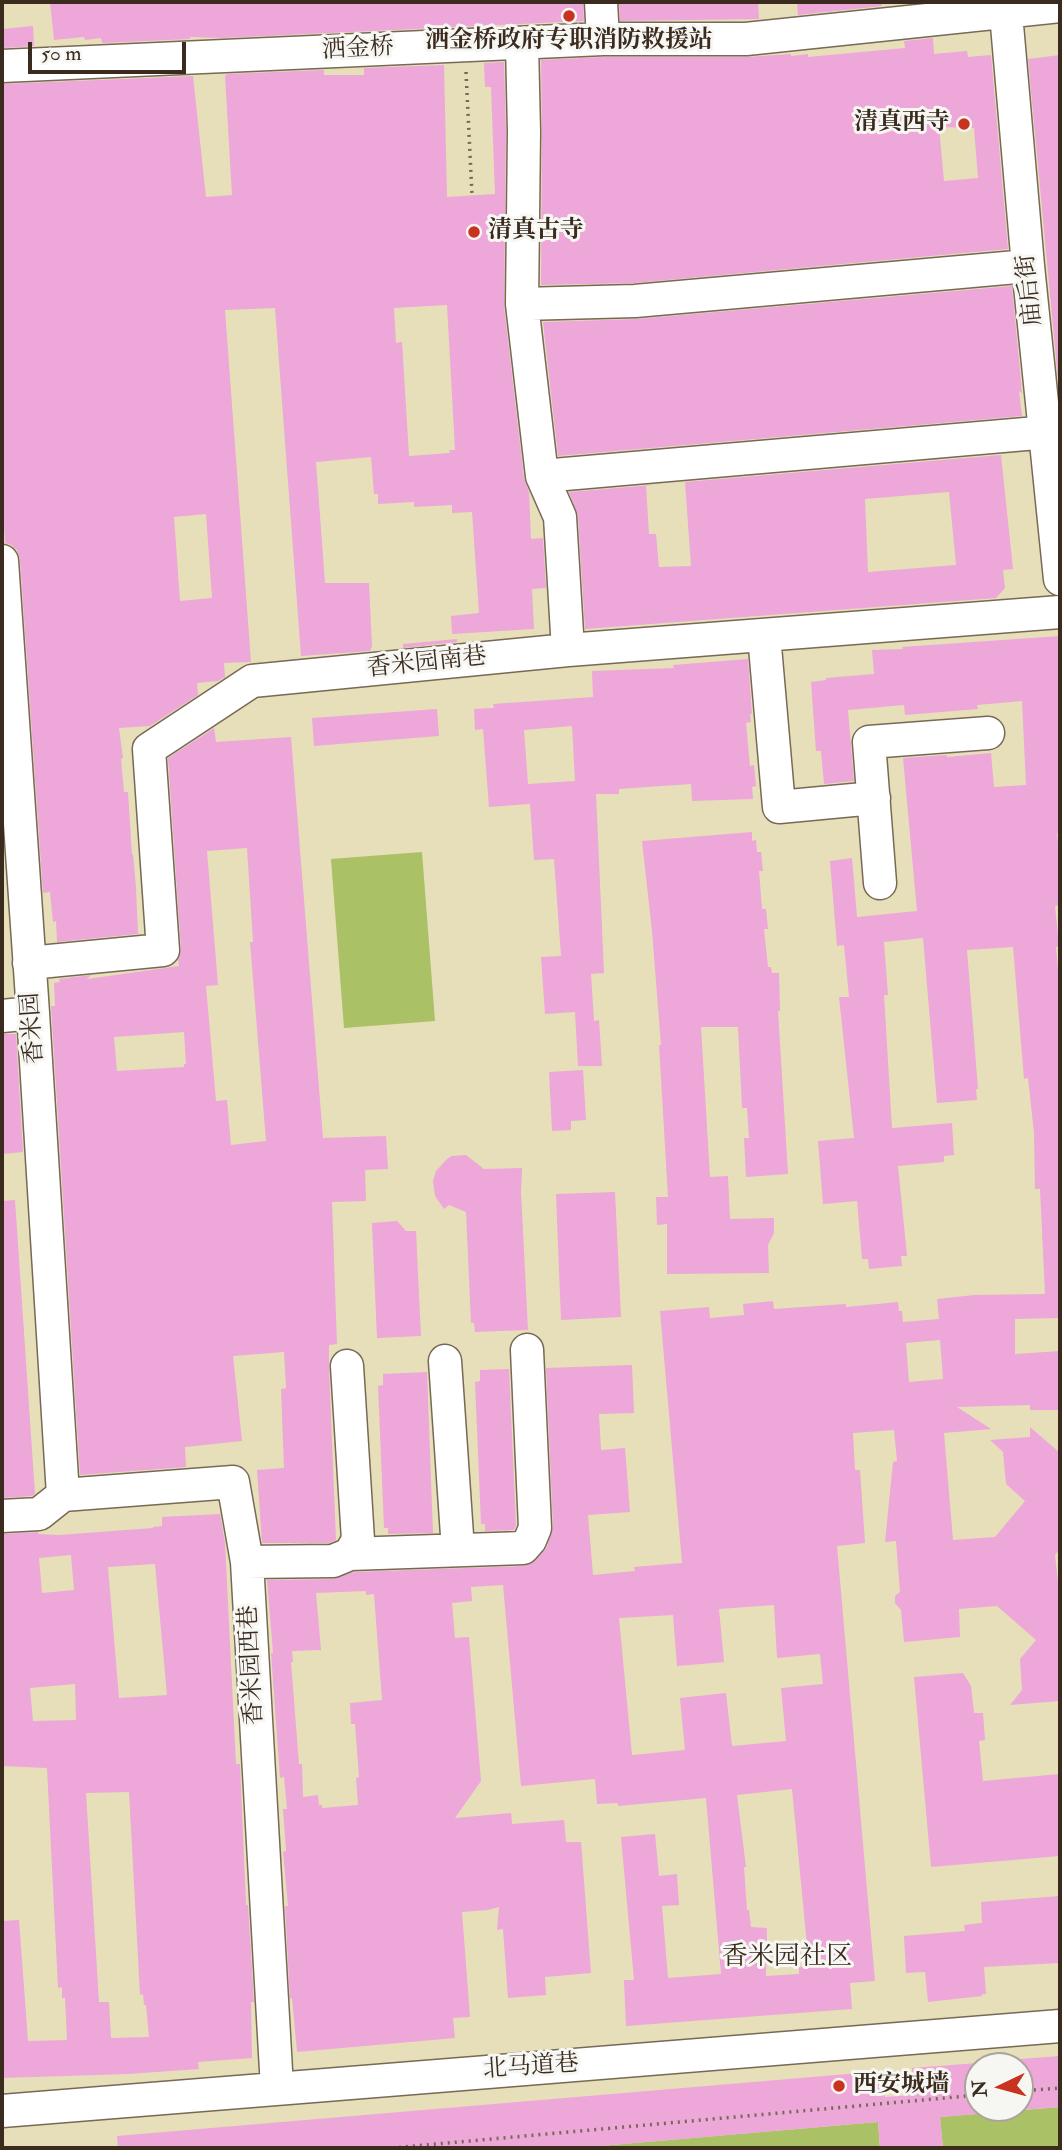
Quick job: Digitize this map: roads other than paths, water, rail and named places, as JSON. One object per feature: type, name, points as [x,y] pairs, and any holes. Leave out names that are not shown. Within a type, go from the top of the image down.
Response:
[{"type":"street","points":[[601,2],[603,39]]},
{"type":"street","name":"洒金桥","points":[[2,66],[603,39],[746,39],[1006,7],[1060,6]]},
{"type":"street","name":"庙后街","points":[[1006,7],[1028,266],[1053,431],[1060,579]]},
{"type":"street","points":[[522,43],[522,304],[542,476],[560,517],[568,650]]},
{"type":"street","points":[[522,304],[635,302],[1028,266]]},
{"type":"street","points":[[542,476],[1053,431]]},
{"type":"street","name":"香米园","points":[[2,561],[8,751],[33,1013],[62,1495]]},
{"type":"street","name":"香米园南巷","points":[[29,963],[163,950],[149,749],[252,681],[568,650],[1060,612]]},
{"type":"street","points":[[764,635],[779,807],[874,798]]},
{"type":"street","points":[[880,883],[869,742],[988,733]]},
{"type":"street","points":[[2,1016],[33,1013]]},
{"type":"street","points":[[247,1562],[333,1561],[350,1553],[523,1548],[530,1540],[534,1528],[527,1350]]},
{"type":"street","points":[[445,1362],[458,1550]]},
{"type":"street","points":[[347,1366],[358,1540],[350,1553]]},
{"type":"street","name":"香米园西巷","points":[[62,1495],[233,1482],[247,1562],[277,2088]]},
{"type":"street","points":[[2,1516],[39,1514],[62,1495]]},
{"type":"street","name":"北马道巷","points":[[2,2112],[1060,2026]]},
{"type":"place","name":"洒金桥政府专职消防救援站","points":[[569,16]]},
{"type":"place","name":"清真西寺","points":[[964,124]]},
{"type":"place","name":"清真古寺","points":[[474,232]]},
{"type":"place","name":"西安城墙","points":[[839,2086]]},
{"type":"district","name":"香米园社区","points":[[787,1958]]}]
